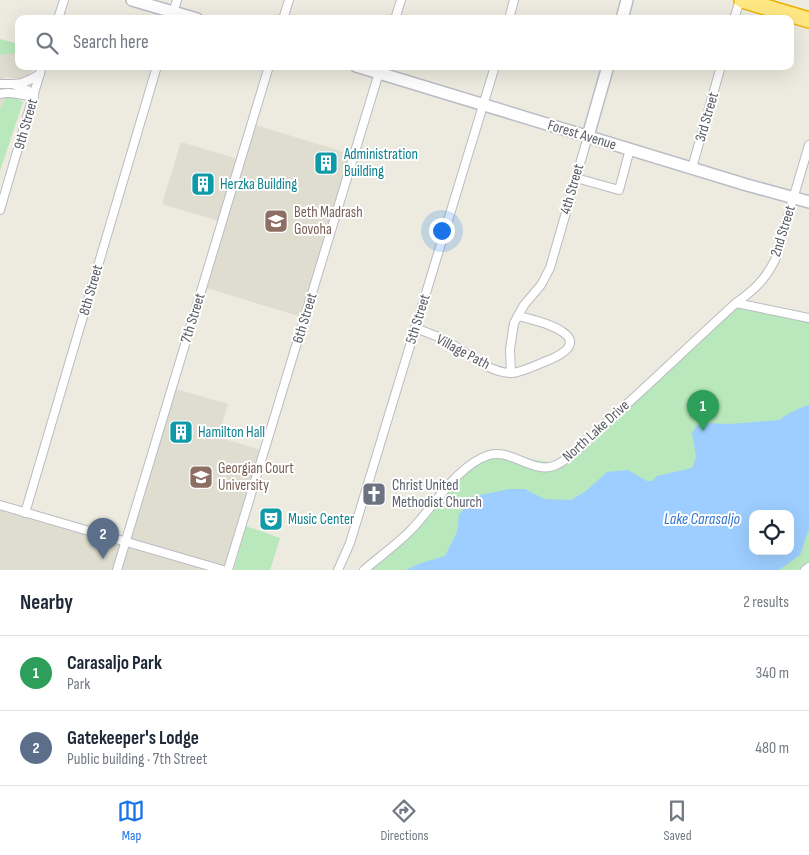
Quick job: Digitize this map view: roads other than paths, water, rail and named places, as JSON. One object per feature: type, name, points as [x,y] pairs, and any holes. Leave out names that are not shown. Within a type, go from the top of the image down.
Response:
[{"type":"highway","points":[[741,0],[792,15]]},
{"type":"highway","points":[[794,16],[809,20]]},
{"type":"street","points":[[59,15],[64,0]]},
{"type":"street","points":[[132,0],[172,15],[177,0]]},
{"type":"street","points":[[284,15],[289,0]]},
{"type":"street","points":[[397,15],[401,0]]},
{"type":"street","points":[[510,15],[514,0]]},
{"type":"street","points":[[623,15],[627,0]]},
{"type":"street","points":[[735,15],[741,0]]},
{"type":"street","points":[[0,84],[15,85],[27,82],[41,70]]},
{"type":"street","name":"9th Street","points":[[0,210],[41,70]]},
{"type":"street","name":"8th Street","points":[[25,514],[156,70]]},
{"type":"street","name":"7th Street","points":[[117,570],[268,70]]},
{"type":"street","name":"Forest Avenue","points":[[380,70],[483,106],[809,202]]},
{"type":"street","name":"6th Street","points":[[228,570],[380,70]]},
{"type":"street","name":"5th Street","points":[[338,570],[350,543],[494,70]]},
{"type":"street","name":"4th Street","points":[[554,255],[607,70]]},
{"type":"street","name":"3rd Street","points":[[692,168],[720,70]]},
{"type":"street","points":[[15,85],[29,91],[34,96]]},
{"type":"street","points":[[0,94],[6,92],[34,96]]},
{"type":"street","name":"2nd Street","points":[[736,303],[751,292],[768,274],[775,260],[809,145]]},
{"type":"street","points":[[576,178],[619,190],[630,149]]},
{"type":"street","name":"Village Path","points":[[415,328],[445,340],[483,364],[511,373],[510,349],[514,323],[541,285],[554,255]]},
{"type":"street","points":[[736,303],[809,318]]},
{"type":"street","name":"North Lake Drive","points":[[364,570],[410,531],[450,485],[480,458],[492,454],[506,456],[539,467],[557,465],[619,411],[736,303]]},
{"type":"street","points":[[511,373],[525,370],[558,356],[567,348],[570,342],[568,336],[562,330],[544,322],[518,316]]},
{"type":"street","points":[[0,505],[25,514],[223,570]]},
{"type":"street","points":[[805,570],[809,567]]},
{"type":"water","name":"Lake Carasaljo","points":[[809,405],[809,529],[800,555],[779,570],[406,570],[421,563],[445,556],[457,532],[459,515],[472,497],[509,489],[525,489],[544,499],[571,500],[586,491],[607,472],[628,470],[647,481],[652,481],[657,476],[692,468],[696,457],[692,433],[696,426],[707,423],[729,424],[780,420]]},
{"type":"place","name":"Administration Building","points":[[326,163]]},
{"type":"place","name":"Herzka Building","points":[[203,184]]},
{"type":"place","name":"Beth Madrash Govoha","points":[[276,221]]},
{"type":"place","name":"Carasaljo Park","points":[[703,431]]},
{"type":"place","name":"Hamilton Hall","points":[[181,432]]},
{"type":"place","name":"Georgian Court University","points":[[201,477]]},
{"type":"place","name":"Christ United Methodist Church","points":[[374,494]]},
{"type":"place","name":"Music Center","points":[[271,519]]},
{"type":"place","name":"Gatekeeper's Lodge","points":[[103,559]]}]
